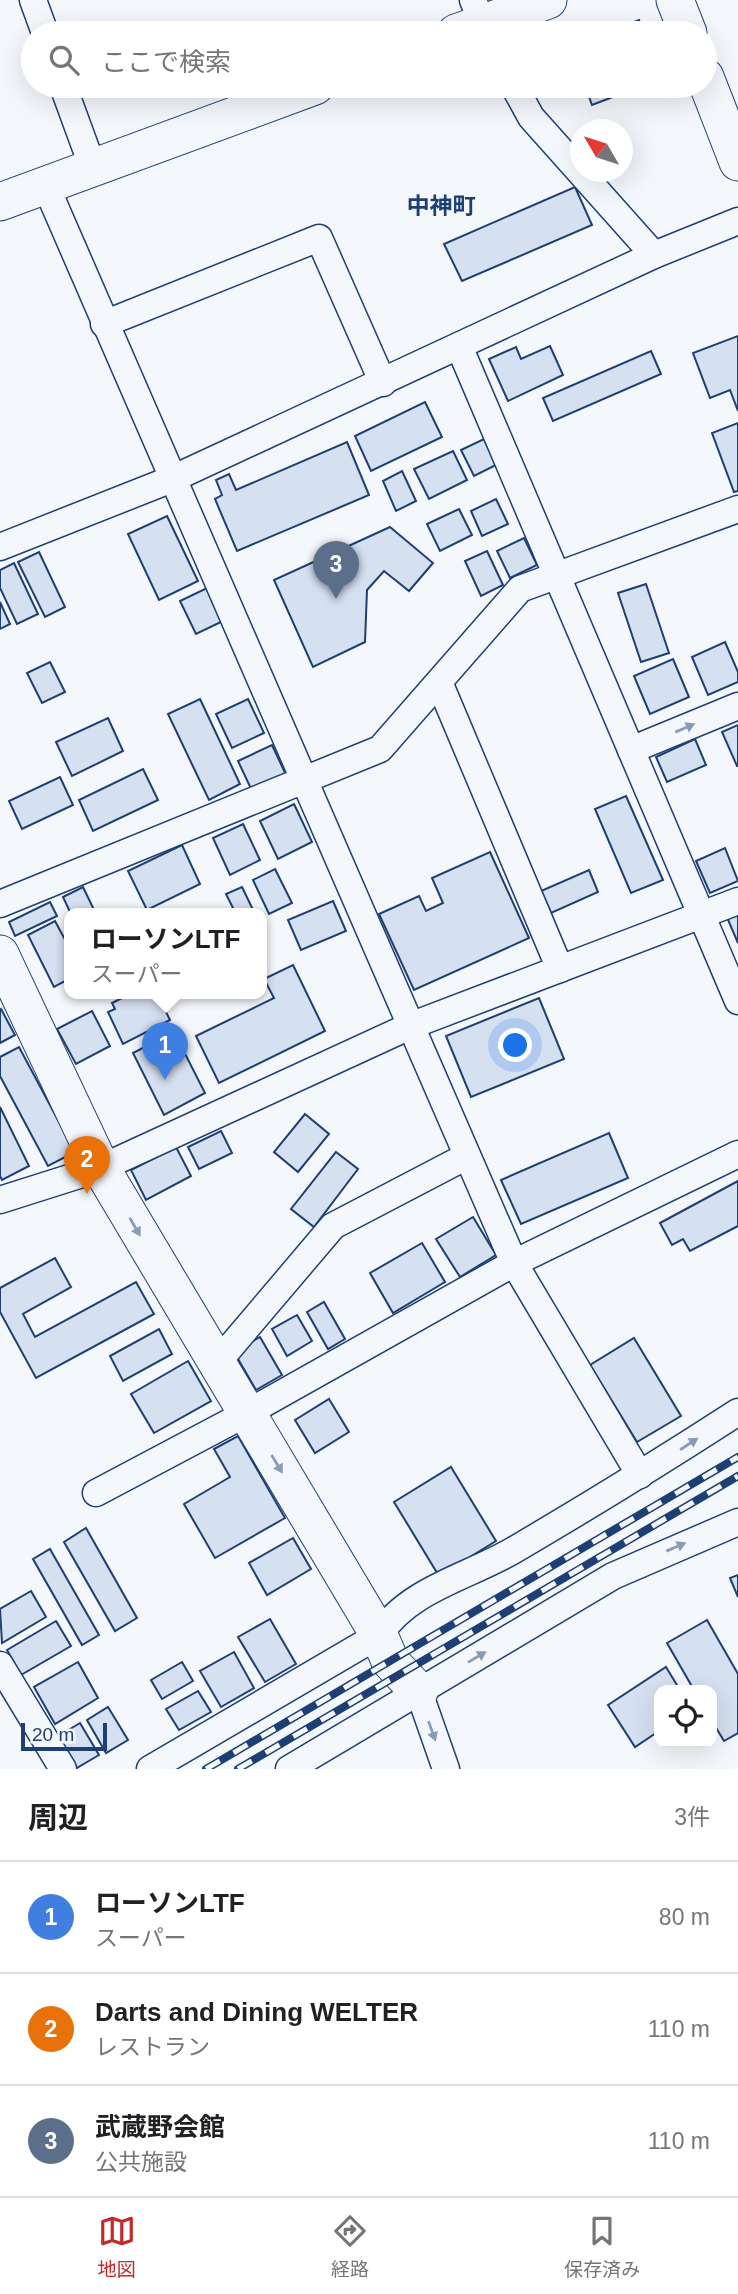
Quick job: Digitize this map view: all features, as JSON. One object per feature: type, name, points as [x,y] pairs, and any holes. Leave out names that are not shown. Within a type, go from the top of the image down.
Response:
[{"type":"street","points":[[33,0],[41,21]]},
{"type":"street","points":[[480,21],[548,0]]},
{"type":"street","points":[[675,0],[683,21]]},
{"type":"street","points":[[68,98],[93,168]]},
{"type":"street","points":[[0,202],[283,98]]},
{"type":"street","points":[[521,98],[531,117],[654,255]]},
{"type":"street","points":[[713,98],[738,162]]},
{"type":"street","points":[[46,186],[514,1263],[640,1475]]},
{"type":"street","points":[[0,547],[172,479],[654,255],[738,221]]},
{"type":"street","points":[[104,324],[319,238],[383,383]]},
{"type":"street","points":[[459,346],[738,1001]]},
{"type":"street","points":[[0,904],[380,749],[520,589],[557,578],[738,509]]},
{"type":"street","points":[[439,682],[560,969]]},
{"type":"street","points":[[631,750],[738,706]]},
{"type":"street","points":[[0,1200],[101,1168],[410,1026],[738,901]]},
{"type":"street","points":[[0,954],[101,1168],[379,1635],[390,1661],[419,1692],[446,1769]]},
{"type":"street","points":[[96,1493],[247,1413],[514,1263],[738,1154]]},
{"type":"street","points":[[216,1364],[333,1226],[467,1156]]},
{"type":"street","points":[[150,1769],[379,1635],[392,1615],[413,1600],[510,1553],[738,1412]]},
{"type":"street","points":[[289,1769],[613,1576],[738,1522]]},
{"type":"street","points":[[0,1665],[63,1769]]},
{"type":"building","points":[[589,98],[610,98],[592,105]]},
{"type":"building","points":[[575,187],[592,225],[462,281],[444,244]]},
{"type":"building","points":[[738,336],[738,411],[730,390],[710,398],[693,353]]},
{"type":"building","points":[[550,346],[563,375],[508,401],[489,359],[516,347],[521,359]]},
{"type":"building","points":[[651,351],[661,374],[553,421],[543,398]]},
{"type":"building","points":[[425,402],[442,437],[371,471],[355,436]]},
{"type":"building","points":[[738,423],[738,491],[734,492],[712,433]]},
{"type":"building","points":[[484,439],[496,465],[474,476],[461,450]]},
{"type":"building","points":[[347,442],[369,495],[237,551],[215,499],[222,495],[216,480],[229,474],[236,490]]},
{"type":"building","points":[[453,451],[467,480],[429,499],[414,469]]},
{"type":"building","points":[[402,471],[416,501],[396,511],[383,481]]},
{"type":"building","points":[[496,499],[508,524],[482,536],[471,511]]},
{"type":"building","points":[[459,509],[472,535],[440,551],[427,524]]},
{"type":"building","points":[[167,516],[198,581],[159,600],[128,534]]},
{"type":"building","points":[[390,527],[433,563],[409,591],[384,571],[367,590],[365,642],[313,667],[274,580]]},
{"type":"building","points":[[524,538],[537,565],[510,578],[497,551]]},
{"type":"building","points":[[487,551],[503,585],[481,596],[465,561]]},
{"type":"building","points":[[39,552],[65,607],[45,617],[18,562]]},
{"type":"building","points":[[14,563],[38,614],[17,624],[0,588],[0,570]]},
{"type":"building","points":[[646,584],[669,653],[641,662],[618,593]]},
{"type":"building","points":[[207,588],[223,621],[196,634],[180,601]]},
{"type":"building","points":[[0,602],[10,624],[0,629]]},
{"type":"building","points":[[725,642],[738,672],[738,682],[708,695],[692,657]]},
{"type":"building","points":[[673,659],[689,697],[650,714],[634,676]]},
{"type":"building","points":[[50,662],[65,692],[42,703],[27,673]]},
{"type":"building","points":[[200,699],[240,784],[209,800],[168,714]]},
{"type":"building","points":[[248,699],[264,733],[232,748],[216,714]]},
{"type":"building","points":[[108,718],[123,751],[72,776],[56,742]]},
{"type":"building","points":[[738,725],[738,766],[737,766],[722,732]]},
{"type":"building","points":[[695,739],[706,765],[667,782],[656,757]]},
{"type":"building","points":[[272,745],[287,777],[253,793],[238,761]]},
{"type":"building","points":[[143,769],[158,800],[93,831],[79,800]]},
{"type":"building","points":[[60,777],[73,805],[22,829],[9,801]]},
{"type":"building","points":[[626,796],[663,880],[631,893],[595,809]]},
{"type":"building","points":[[294,804],[312,842],[278,859],[260,821]]},
{"type":"building","points":[[243,824],[260,860],[230,875],[213,838]]},
{"type":"building","points":[[182,845],[200,884],[146,908],[128,871]]},
{"type":"building","points":[[725,848],[738,881],[710,893],[696,861]]},
{"type":"building","points":[[490,852],[529,938],[414,990],[379,914],[419,896],[426,911],[443,903],[432,878]]},
{"type":"building","points":[[275,869],[292,903],[269,914],[253,880]]},
{"type":"building","points":[[589,870],[598,892],[551,913],[541,891]]},
{"type":"building","points":[[83,887],[93,908],[68,908],[63,897]]},
{"type":"building","points":[[242,887],[252,908],[233,908],[226,894]]},
{"type":"building","points":[[333,901],[346,931],[301,950],[288,920]]},
{"type":"building","points":[[50,902],[57,916],[15,936],[9,922]]},
{"type":"building","points":[[738,909],[738,943],[726,915]]},
{"type":"building","points":[[55,921],[64,938],[64,982],[54,987],[28,935]]},
{"type":"building","points":[[293,965],[325,1031],[219,1083],[196,1036],[274,998],[267,985],[267,978]]},
{"type":"building","points":[[539,998],[564,1059],[471,1097],[446,1036]]},
{"type":"building","points":[[120,999],[160,999],[170,1020],[123,1044],[108,1012],[115,1009],[112,1003]]},
{"type":"building","points":[[0,1010],[15,1035],[0,1043]]},
{"type":"building","points":[[92,1011],[110,1046],[76,1064],[57,1029]]},
{"type":"building","points":[[174,1032],[205,1093],[164,1115],[133,1053]]},
{"type":"building","points":[[19,1047],[75,1152],[48,1166],[0,1076],[0,1057]]},
{"type":"building","points":[[0,1107],[29,1166],[2,1180],[0,1176]]},
{"type":"building","points":[[305,1114],[329,1134],[298,1172],[274,1152]]},
{"type":"building","points":[[221,1131],[232,1153],[199,1169],[188,1147]]},
{"type":"building","points":[[609,1133],[628,1178],[521,1224],[501,1180]]},
{"type":"building","points":[[176,1147],[191,1176],[146,1200],[131,1170]]},
{"type":"building","points":[[336,1152],[358,1169],[314,1227],[291,1209]]},
{"type":"building","points":[[738,1181],[738,1226],[690,1251],[683,1239],[672,1245],[660,1223]]},
{"type":"building","points":[[473,1217],[496,1255],[460,1277],[436,1239]]},
{"type":"building","points":[[422,1243],[445,1282],[393,1313],[370,1273]]},
{"type":"building","points":[[55,1258],[71,1287],[23,1314],[35,1337],[136,1282],[154,1314],[36,1378],[0,1312],[0,1288]]},
{"type":"building","points":[[324,1302],[345,1339],[328,1349],[307,1312]]},
{"type":"building","points":[[297,1315],[312,1341],[287,1356],[272,1329]]},
{"type":"building","points":[[159,1329],[172,1354],[123,1381],[110,1356]]},
{"type":"building","points":[[260,1337],[282,1375],[256,1390],[234,1352]]},
{"type":"building","points":[[634,1338],[681,1416],[637,1442],[590,1365]]},
{"type":"building","points":[[188,1361],[211,1401],[154,1433],[131,1394]]},
{"type":"building","points":[[329,1399],[349,1432],[315,1453],[295,1420]]},
{"type":"building","points":[[238,1436],[285,1518],[215,1558],[184,1504],[230,1477],[214,1449]]},
{"type":"building","points":[[451,1467],[496,1541],[439,1576],[394,1502]]},
{"type":"building","points":[[86,1528],[137,1618],[115,1631],[64,1542]]},
{"type":"building","points":[[293,1538],[311,1569],[267,1595],[249,1563]]},
{"type":"building","points":[[50,1549],[99,1635],[82,1645],[33,1559]]},
{"type":"building","points":[[738,1575],[738,1597],[730,1578]]},
{"type":"building","points":[[31,1591],[46,1617],[2,1643],[0,1609]]},
{"type":"building","points":[[270,1619],[296,1664],[265,1682],[238,1637]]},
{"type":"building","points":[[707,1620],[738,1674],[738,1733],[724,1741],[717,1729],[717,1685],[691,1685],[667,1643]]},
{"type":"building","points":[[56,1621],[71,1646],[21,1675],[7,1650]]},
{"type":"building","points":[[234,1652],[254,1688],[221,1707],[200,1671]]},
{"type":"building","points":[[78,1662],[98,1698],[55,1724],[34,1687]]},
{"type":"building","points":[[182,1662],[193,1681],[162,1699],[151,1680]]},
{"type":"building","points":[[666,1667],[677,1685],[654,1685],[654,1734],[635,1747],[608,1705]]},
{"type":"building","points":[[198,1691],[211,1712],[179,1730],[166,1709]]},
{"type":"building","points":[[108,1707],[128,1740],[106,1753],[87,1720]]},
{"type":"building","points":[[80,1723],[99,1755],[75,1769],[55,1738]]},
{"type":"railway","points":[[206,1769],[738,1457]]},
{"type":"railway","points":[[238,1769],[738,1476]]},
{"type":"place","name":"武蔵野会館","points":[[336,599]]},
{"type":"place","name":"ローソンLTF","points":[[165,1080]]},
{"type":"place","name":"Darts and Dining WELTER","points":[[87,1194]]},
{"type":"district","name":"中神町","points":[[441,206]]}]
